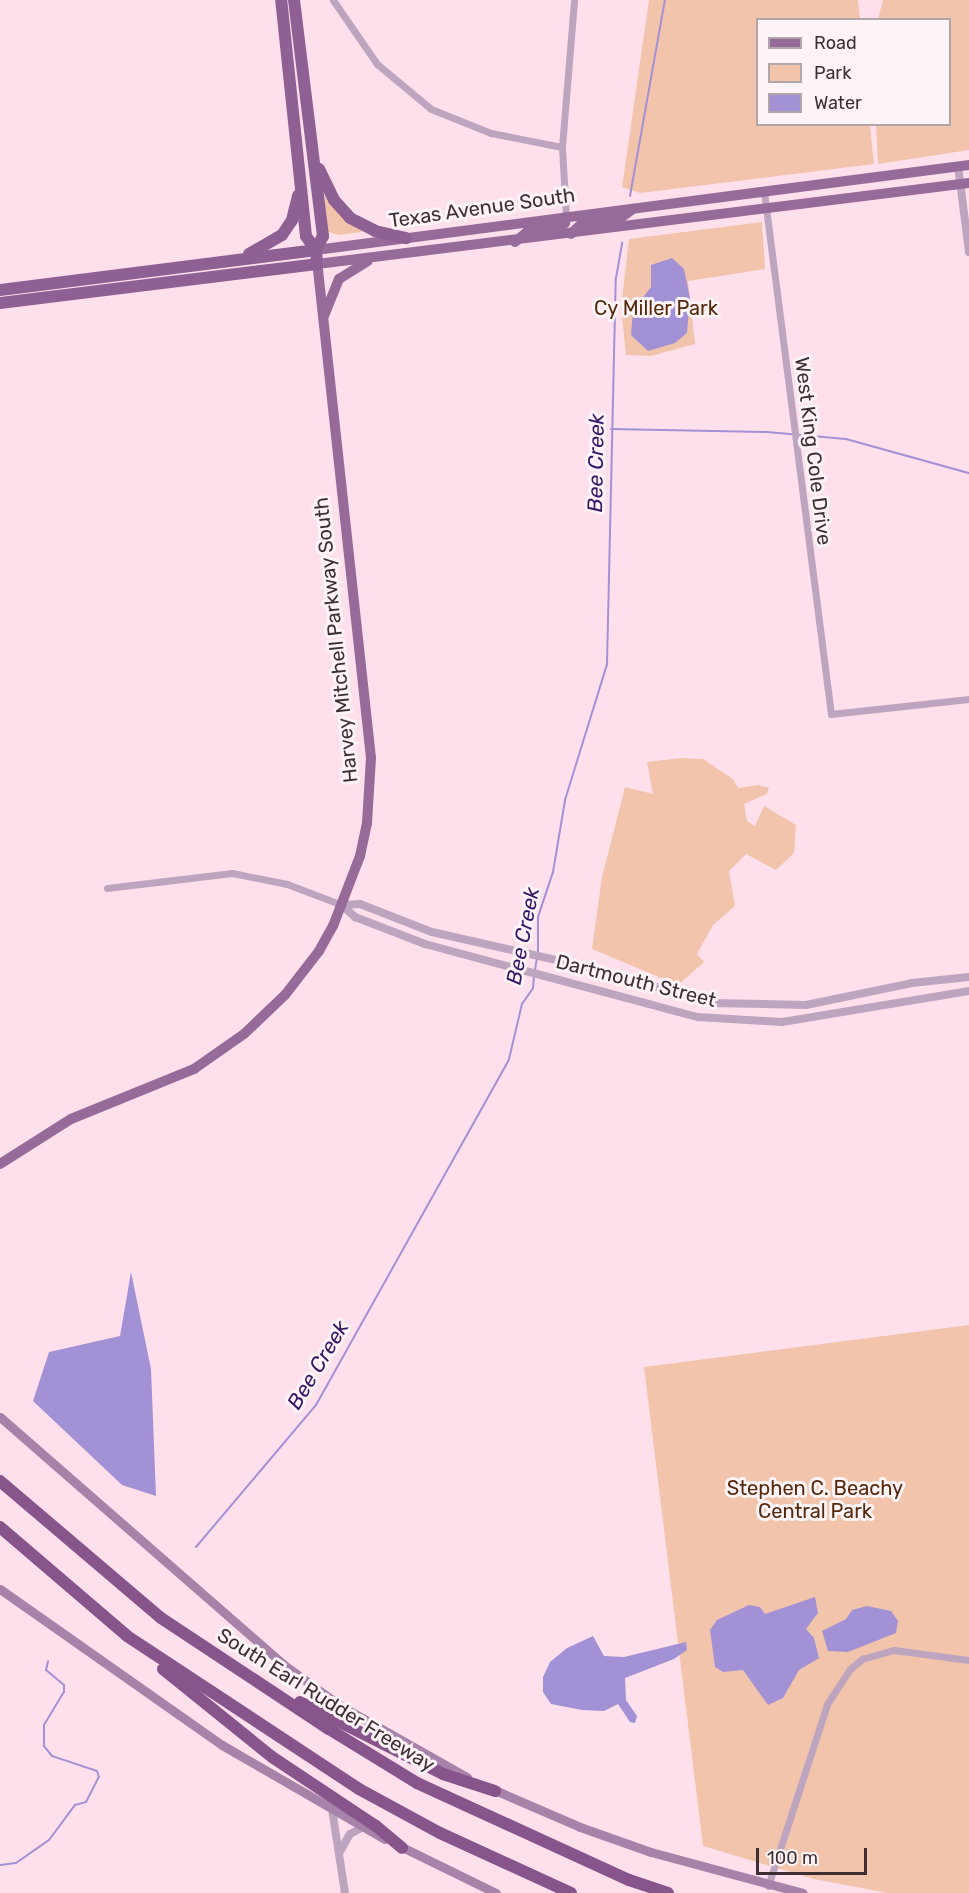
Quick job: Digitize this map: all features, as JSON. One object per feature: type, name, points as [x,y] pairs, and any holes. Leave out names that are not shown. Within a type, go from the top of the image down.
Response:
[{"type":"highway","name":"Harvey Mitchell Parkway South","points":[[281,0],[307,238],[315,250],[317,264]]},
{"type":"highway","name":"Harvey Mitchell Parkway South","points":[[294,0],[323,236],[315,250]]},
{"type":"highway","points":[[315,159],[334,200],[350,218],[375,231],[406,238]]},
{"type":"highway","points":[[234,260],[282,235],[295,212],[300,180]]},
{"type":"highway","name":"Texas Avenue South","points":[[0,290],[315,250]]},
{"type":"highway","name":"Texas Avenue South","points":[[0,303],[317,264]]},
{"type":"highway","name":"South Earl Rudder Freeway","points":[[0,1481],[160,1618],[417,1783],[619,1875],[668,1893]]},
{"type":"highway","points":[[0,1527],[178,1683],[272,1757],[376,1826],[402,1848]]},
{"type":"highway","points":[[127,1636],[359,1789],[440,1833],[571,1893]]},
{"type":"highway","points":[[220,1658],[443,1774],[495,1791]]},
{"type":"main road","name":"Texas Avenue South","points":[[315,250],[964,166]]},
{"type":"main road","name":"Texas Avenue South","points":[[317,264],[514,242],[965,184]]},
{"type":"main road","points":[[571,234],[582,223],[622,217],[633,208]]},
{"type":"main road","points":[[514,242],[528,231],[558,227],[565,223],[566,217]]},
{"type":"main road","points":[[323,319],[339,279],[374,258]]},
{"type":"main road","name":"Harvey Mitchell Parkway South","points":[[0,1164],[71,1119],[152,1089],[223,1050],[263,1017],[299,978],[324,943],[342,905],[360,856],[367,823],[371,758],[317,264]]},
{"type":"main road","points":[[0,1417],[284,1665],[389,1735],[495,1791],[651,1852],[768,1886],[803,1893]]},
{"type":"main road","points":[[0,1589],[182,1718],[363,1827],[496,1893]]},
{"type":"street","points":[[333,0],[377,64],[431,109],[483,131],[562,147]]},
{"type":"street","points":[[566,217],[562,147],[574,0]]},
{"type":"street","points":[[964,166],[969,252]]},
{"type":"street","name":"West King Cole Drive","points":[[764,192],[831,714],[969,699]]},
{"type":"street","name":"Dartmouth Street","points":[[107,888],[232,873],[286,884],[342,905],[355,917],[425,944],[579,983],[698,1017],[742,1022],[782,1022],[969,991]]},
{"type":"street","name":"Dartmouth Street","points":[[342,905],[360,904],[432,932],[583,966],[681,997],[761,1006],[806,1005],[912,983],[969,977]]},
{"type":"street","points":[[768,1886],[827,1704],[844,1676],[862,1659],[894,1650],[969,1660]]},
{"type":"street","points":[[332,1809],[341,1850],[345,1893]]},
{"type":"street","points":[[341,1850],[350,1834],[363,1827]]},
{"type":"green space","points":[[649,0],[858,0],[860,18],[756,18],[756,126],[870,126],[874,164],[640,193],[622,187]]},
{"type":"green space","points":[[883,0],[969,0],[969,150],[878,164],[876,126],[951,126],[951,18],[878,18]]},
{"type":"green space","points":[[324,193],[362,232],[339,235],[328,232]]},
{"type":"green space","name":"Cy Miller Park","points":[[762,222],[765,269],[688,281],[695,344],[651,356],[626,355],[621,308],[629,239]]},
{"type":"green space","points":[[681,758],[703,759],[733,779],[738,788],[758,785],[769,788],[767,794],[744,804],[747,821],[755,826],[764,806],[796,825],[794,853],[776,870],[746,854],[729,871],[735,906],[713,925],[697,954],[704,962],[678,985],[592,949],[602,877],[625,787],[653,794],[647,762]]},
{"type":"green space","name":"Stephen C. Beachy Central Park","points":[[969,1325],[969,1893],[888,1893],[814,1879],[703,1846],[644,1367]]},
{"type":"water","points":[[672,258],[684,269],[690,298],[687,333],[675,343],[648,351],[631,335],[633,310],[651,287],[651,265]]},
{"type":"water","points":[[131,1272],[151,1369],[156,1496],[122,1485],[33,1401],[49,1352],[120,1336]]},
{"type":"water","points":[[815,1597],[818,1613],[806,1629],[814,1638],[819,1658],[799,1670],[783,1698],[768,1705],[743,1670],[723,1672],[715,1667],[710,1630],[717,1620],[749,1605],[760,1607],[765,1614]]},
{"type":"water","points":[[867,1606],[891,1611],[898,1621],[896,1633],[848,1652],[828,1651],[822,1631],[846,1619],[852,1610]]},
{"type":"water","points":[[593,1636],[604,1656],[624,1657],[686,1642],[687,1650],[674,1659],[625,1678],[626,1700],[637,1716],[635,1723],[630,1722],[618,1704],[604,1711],[582,1710],[551,1704],[543,1692],[543,1677],[550,1662],[567,1648]]},
{"type":"waterway","name":"Bee Creek","points":[[630,196],[665,0]]},
{"type":"waterway","name":"Bee Creek","points":[[538,953],[538,917],[553,872],[565,800],[607,664],[616,278],[622,243]]},
{"type":"waterway","points":[[611,429],[767,432],[846,439],[969,473]]},
{"type":"waterway","name":"Bee Creek","points":[[535,970],[537,958]]},
{"type":"waterway","name":"Bee Creek","points":[[196,1547],[316,1405],[509,1059],[522,1004],[533,988],[534,976]]},
{"type":"waterway","name":"Bee Creek","points":[[0,1865],[16,1863],[49,1840],[75,1805],[86,1802],[99,1777],[97,1771],[52,1756],[44,1746],[44,1725],[64,1692],[64,1685],[46,1670],[48,1661]]}]
